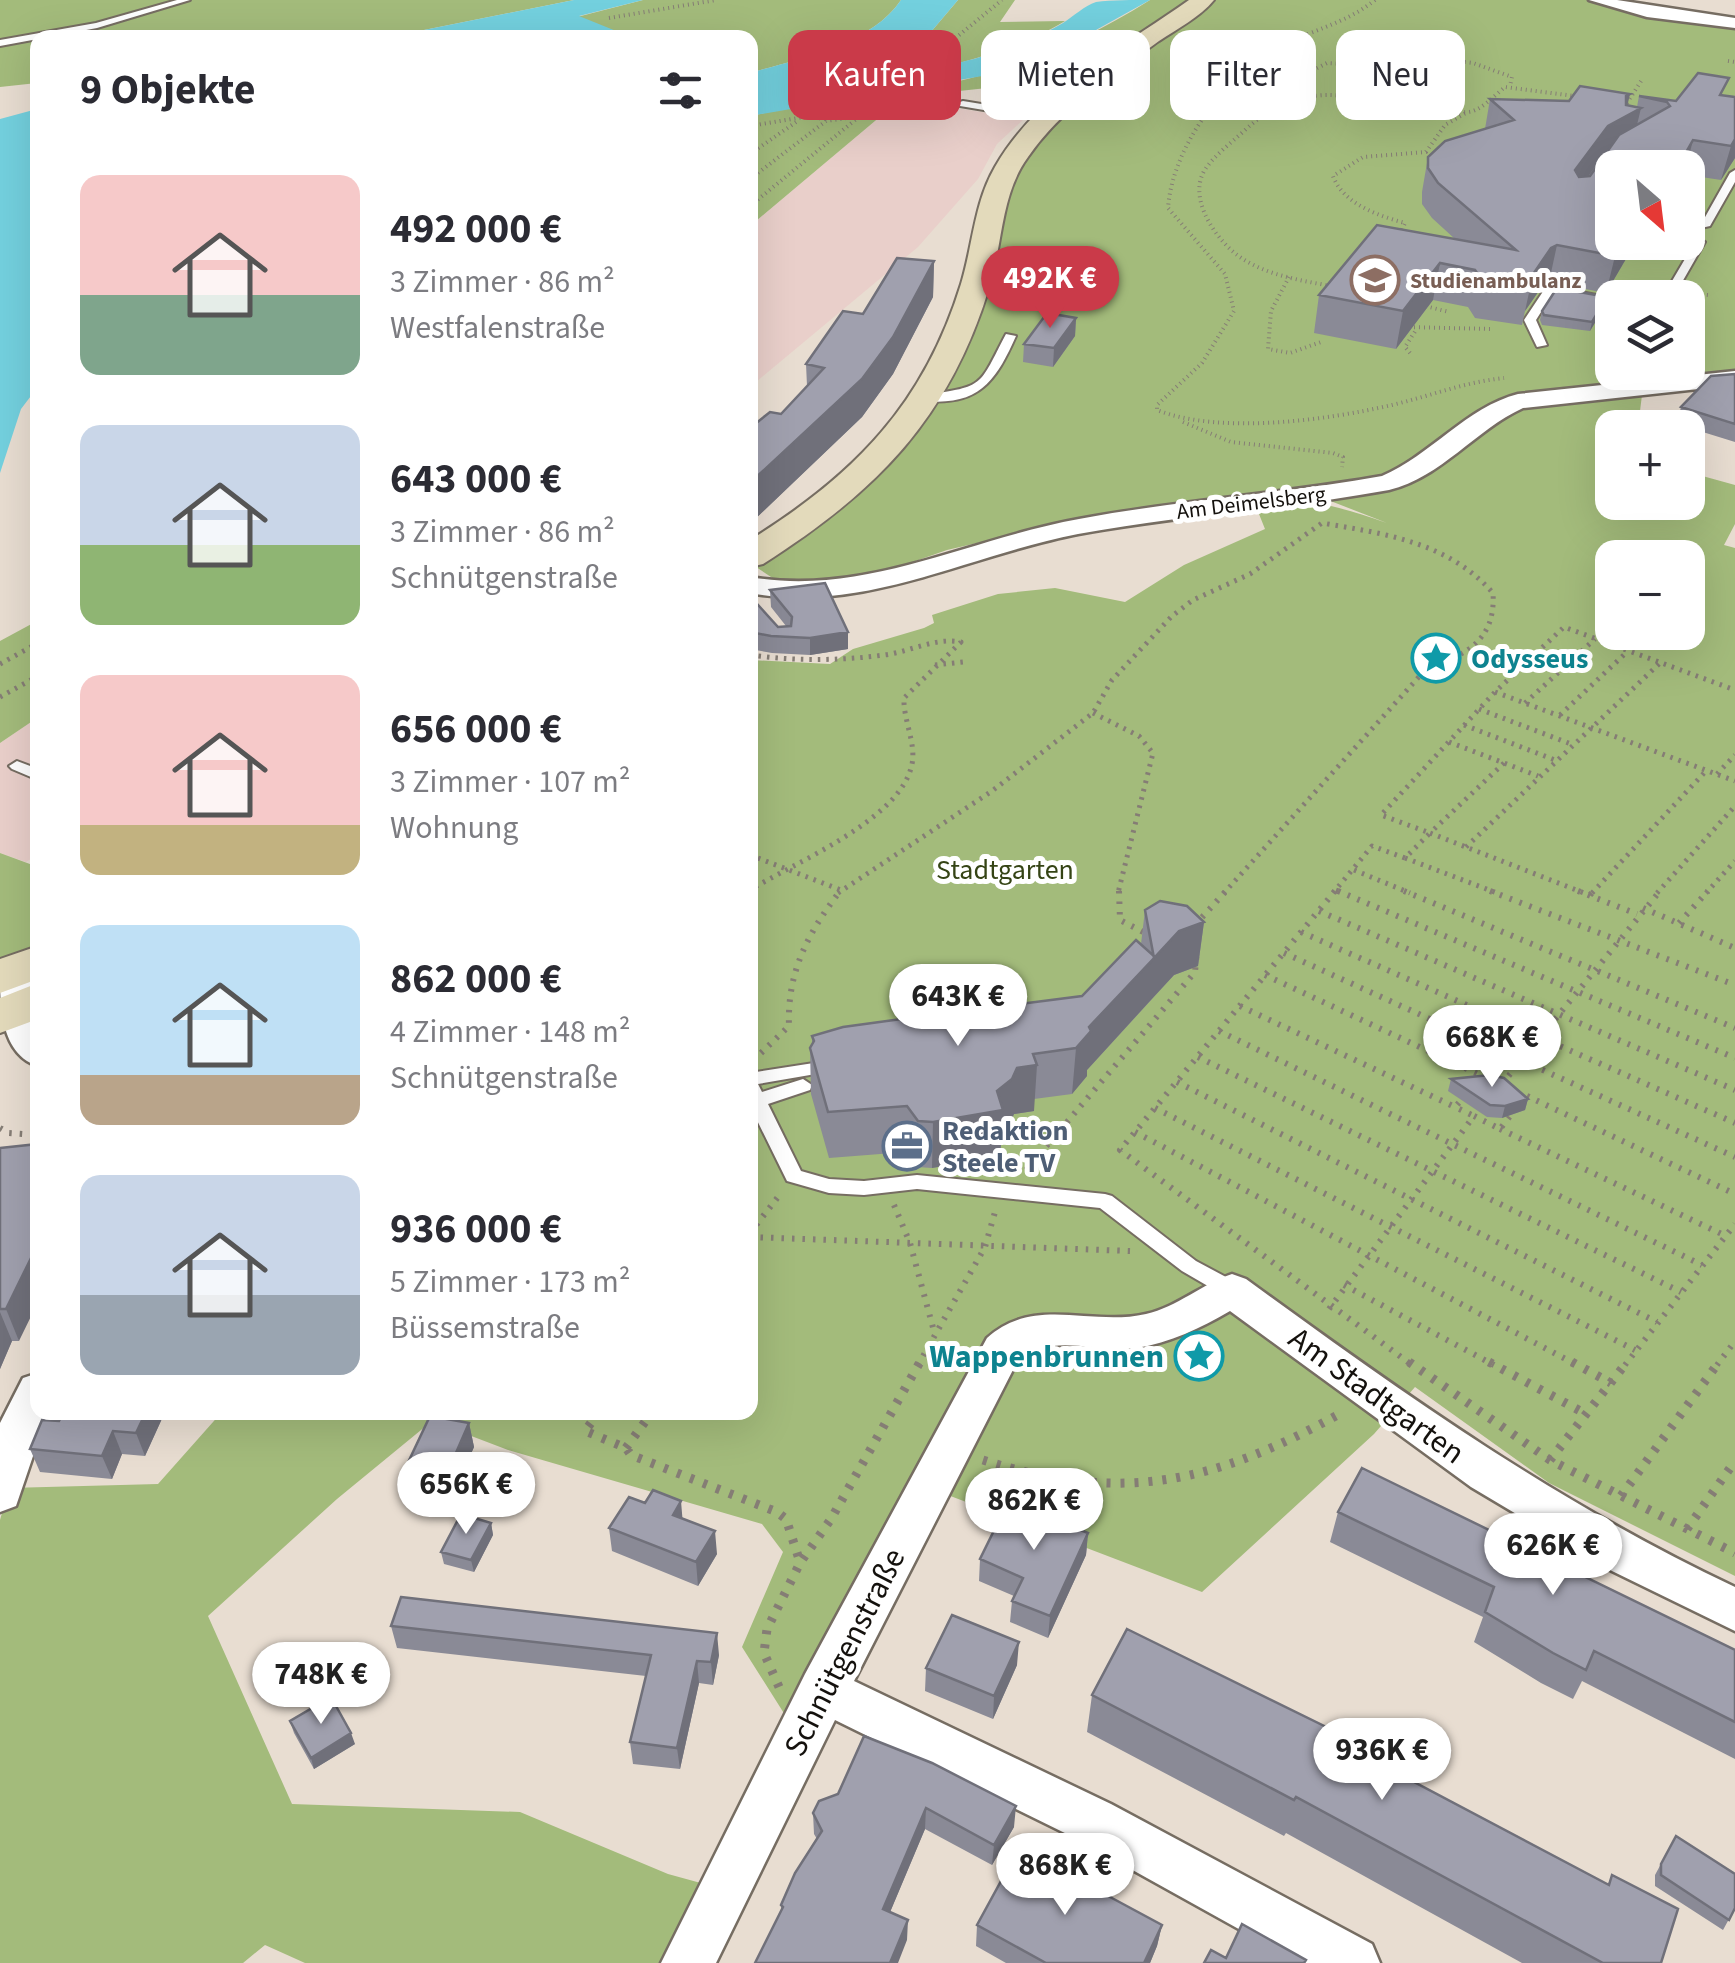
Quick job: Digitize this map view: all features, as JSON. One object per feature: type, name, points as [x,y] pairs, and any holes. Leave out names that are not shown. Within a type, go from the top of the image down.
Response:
[{"type":"main road","points":[[1150,41],[1203,0]]},
{"type":"main road","points":[[758,546],[852,486],[896,442],[929,398],[972,298],[998,183],[1016,154],[1047,120]]},
{"type":"street","points":[[1597,0],[1647,12],[1735,23]]},
{"type":"street","name":"Am Deimelsberg","points":[[758,588],[775,593],[833,591],[1040,534],[1388,482],[1435,461],[1495,412],[1518,401],[1724,379]]},
{"type":"street","name":"Am Stadtgarten","points":[[1232,1290],[1370,1395],[1524,1498],[1649,1569],[1735,1610]]},
{"type":"street","name":"Schnütgenstraße","points":[[688,1963],[812,1711],[950,1446],[1012,1338],[1039,1330],[1130,1333],[1161,1326],[1232,1290]]},
{"type":"street","points":[[0,1493],[19,1414]]},
{"type":"street","points":[[812,1711],[1093,1821],[1352,1963]]},
{"type":"lane","points":[[71,30],[186,0]]},
{"type":"lane","points":[[0,44],[30,38]]},
{"type":"lane","points":[[963,104],[981,107]]},
{"type":"lane","points":[[1705,226],[1735,173]]},
{"type":"lane","points":[[1542,344],[1530,320],[1550,289],[1595,298]]},
{"type":"lane","points":[[929,398],[966,396],[981,390],[1010,336]]},
{"type":"lane","points":[[17,766],[30,771]]},
{"type":"lane","points":[[758,1088],[831,1067],[852,1056]]},
{"type":"lane","points":[[758,1089],[803,1085]]},
{"type":"lane","points":[[758,1100],[794,1176],[829,1186],[918,1182],[1105,1202],[1171,1252],[1232,1290]]},
{"type":"path","points":[[609,18],[716,0]]},
{"type":"path","points":[[961,34],[1002,0]]},
{"type":"path","points":[[1316,34],[1375,0]]},
{"type":"path","points":[[1316,67],[1327,63],[1366,66],[1430,57],[1500,70],[1512,76],[1510,86]]},
{"type":"path","points":[[1728,61],[1735,62]]},
{"type":"path","points":[[1642,78],[1627,103],[1642,106]]},
{"type":"path","points":[[1400,242],[1404,222],[1344,196],[1334,186],[1333,176],[1346,163],[1367,156],[1425,153],[1445,125],[1478,109],[1498,89],[1510,86],[1593,98]]},
{"type":"path","points":[[1316,97],[1346,96],[1467,112]]},
{"type":"path","points":[[758,125],[788,120]]},
{"type":"path","points":[[758,149],[800,120]]},
{"type":"path","points":[[758,173],[828,120]]},
{"type":"path","points":[[758,199],[855,120]]},
{"type":"path","points":[[1203,120],[1190,138],[1170,184],[1168,208],[1216,262],[1231,286],[1234,311],[1215,350],[1194,375],[1157,405],[1160,413],[1231,442],[1333,452],[1343,457],[1345,464]]},
{"type":"path","points":[[1258,120],[1203,169],[1198,178],[1198,198],[1211,227],[1221,244],[1239,259],[1289,277],[1345,288]]},
{"type":"path","points":[[1216,262],[1239,259]]},
{"type":"path","points":[[1289,277],[1271,310],[1268,349],[1290,354],[1321,342]]},
{"type":"path","points":[[1417,304],[1449,312]]},
{"type":"path","points":[[1402,327],[1492,329]]},
{"type":"path","points":[[1410,354],[1405,347],[1416,330]]},
{"type":"path","points":[[1180,421],[1231,422],[1342,413],[1506,378]]},
{"type":"path","points":[[758,1054],[788,1026],[788,995],[794,969],[814,925],[840,890],[992,790],[1094,713],[1112,680],[1172,616],[1194,600],[1250,574],[1322,523],[1390,536],[1469,565],[1493,593],[1493,620],[1476,648],[1426,669],[1195,925],[1193,940],[1200,958],[1196,972],[1009,1191]]},
{"type":"path","points":[[1526,704],[1595,639],[1564,627],[1479,709],[1381,815],[1735,948]]},
{"type":"path","points":[[758,655],[835,660],[904,653],[952,638],[960,642],[904,698],[913,760],[908,782],[874,814],[758,885]]},
{"type":"path","points":[[0,664],[30,647]]},
{"type":"path","points":[[1559,716],[1628,651],[1735,690]]},
{"type":"path","points":[[934,665],[964,662]]},
{"type":"path","points":[[1466,847],[1660,663]]},
{"type":"path","points":[[0,697],[30,680]]},
{"type":"path","points":[[1496,692],[1735,781]]},
{"type":"path","points":[[1479,709],[1571,744]]},
{"type":"path","points":[[1094,713],[1138,736],[1153,753],[1117,898],[1117,912],[1125,925],[1153,935]]},
{"type":"path","points":[[1464,726],[1555,760]]},
{"type":"path","points":[[1449,742],[1538,776]]},
{"type":"path","points":[[1717,774],[1735,755]]},
{"type":"path","points":[[1405,858],[1504,763]]},
{"type":"path","points":[[1590,896],[1705,771]]},
{"type":"path","points":[[1502,1084],[1593,967],[1735,806]]},
{"type":"path","points":[[1735,984],[1372,846],[1120,1150],[1330,1308],[1550,1460],[1735,1553]]},
{"type":"path","points":[[758,859],[840,890]]},
{"type":"path","points":[[1679,924],[1735,861]]},
{"type":"path","points":[[1354,870],[1735,1028]]},
{"type":"path","points":[[1336,890],[1735,1058]]},
{"type":"path","points":[[1319,910],[1735,1090]]},
{"type":"path","points":[[1301,932],[1735,1123]]},
{"type":"path","points":[[1284,953],[1735,1157]]},
{"type":"path","points":[[1265,975],[1735,1194]]},
{"type":"path","points":[[1240,1006],[1726,1236]]},
{"type":"path","points":[[1219,1031],[1702,1264]]},
{"type":"path","points":[[1198,1058],[1681,1292]]},
{"type":"path","points":[[1455,1107],[1482,1076]]},
{"type":"path","points":[[1177,1082],[1657,1322]]},
{"type":"path","points":[[1500,1129],[1527,1096]]},
{"type":"path","points":[[1155,1108],[1635,1350]]},
{"type":"path","points":[[1330,1308],[1474,1116]]},
{"type":"path","points":[[0,1128],[30,1134]]},
{"type":"path","points":[[1135,1132],[1610,1383]]},
{"type":"path","points":[[758,1224],[794,1176]]},
{"type":"path","points":[[886,1185],[910,1243],[936,1335]]},
{"type":"path","points":[[1524,1498],[1735,1224]]},
{"type":"path","points":[[758,1235],[1171,1252]]},
{"type":"path","points":[[812,1711],[764,1653],[767,1630],[800,1563],[831,1518],[985,1246]]},
{"type":"path","points":[[1344,1285],[1586,1414]]},
{"type":"path","points":[[1621,1496],[1735,1341]]},
{"type":"path","points":[[950,1446],[1051,1480],[1117,1487],[1158,1484],[1259,1454],[1311,1431],[1370,1395]]},
{"type":"path","points":[[593,1420],[585,1432],[777,1512],[786,1519],[800,1563]]},
{"type":"path","points":[[626,1448],[646,1420]]},
{"type":"path","points":[[1687,1529],[1735,1460]]},
{"type":"shaded area","points":[[961,109],[981,112],[981,120],[1023,120],[997,144],[978,179],[918,247],[758,380],[758,219],[876,120],[961,120]]},
{"type":"shaded area","points":[[30,723],[30,859],[26,862],[0,853],[0,743]]},
{"type":"green space","points":[[0,0],[574,0],[424,30],[30,30],[30,84],[0,87]]},
{"type":"green space","points":[[643,0],[901,0],[868,30],[788,30],[788,62],[758,71],[758,30],[612,30],[577,17]]},
{"type":"green space","points":[[958,0],[1015,0],[1000,22],[1065,21],[1049,30],[981,30],[981,56],[961,62],[961,30],[933,30]]},
{"type":"green space","points":[[1150,0],[1198,0],[1150,37],[1150,30],[1099,29]]},
{"type":"green space","points":[[1207,0],[1593,0],[1735,24],[1735,376],[1705,379],[1705,280],[1595,280],[1595,389],[1540,394],[1409,468],[1369,481],[1025,532],[947,550],[833,590],[786,587],[758,568],[758,551],[897,442],[990,228],[1039,127],[1048,120],[1150,120],[1150,43]]},
{"type":"green space","points":[[981,75],[981,89],[961,91],[961,80]]},
{"type":"green space","points":[[788,108],[788,120],[876,120],[758,219],[758,114]]},
{"type":"green space","name":"Stadtgarten","points":[[1643,390],[1640,410],[1595,410],[1595,520],[1705,520],[1705,477],[1735,485],[1735,524],[1724,545],[1735,548],[1735,1576],[1549,1483],[1415,1387],[1374,1434],[1202,1592],[932,1489],[1007,1336],[792,1726],[742,1647],[783,1552],[762,1524],[508,1450],[432,1421],[337,1499],[208,1616],[292,1804],[520,1812],[668,1874],[708,1885],[659,1963],[305,1963],[265,1945],[243,1963],[0,1963],[0,1520],[9,1488],[158,1484],[215,1420],[758,1420],[758,660],[830,664],[853,649],[924,628],[934,623],[932,615],[998,594],[1055,588],[1125,602],[1184,565],[1265,529],[1255,504],[1322,505],[1387,523],[1328,500],[1384,490],[1424,476],[1511,411],[1535,403]]},
{"type":"green space","points":[[30,625],[30,723],[0,743],[0,641]]},
{"type":"green space","points":[[0,853],[30,864],[30,961],[0,975]]},
{"type":"water","points":[[574,0],[643,0],[579,16],[614,30],[424,30]]},
{"type":"water","points":[[901,0],[958,0],[933,30],[868,30]]},
{"type":"water","points":[[1150,0],[1096,30],[1048,30],[1096,2]]},
{"type":"water","points":[[981,56],[981,76],[961,80],[961,61]]},
{"type":"water","points":[[788,62],[788,109],[758,115],[758,71]]},
{"type":"water","points":[[30,111],[30,397],[21,409],[0,473],[0,119]]},
{"type":"building","points":[[1698,73],[1729,78],[1720,95],[1735,97],[1735,139],[1731,146],[1693,140],[1687,150],[1608,150],[1619,135],[1670,106],[1639,96],[1676,101]]},
{"type":"building","points":[[1580,86],[1630,94],[1626,96],[1626,105],[1641,108],[1608,126],[1575,170],[1579,177],[1590,176],[1595,169],[1595,252],[1557,245],[1551,248],[1529,280],[1530,288],[1482,280],[1475,270],[1440,263],[1403,311],[1319,295],[1377,225],[1516,250],[1438,183],[1428,168],[1428,157],[1445,141],[1514,120],[1490,99],[1569,101]]},
{"type":"building","points":[[897,258],[934,261],[893,337],[862,379],[758,476],[758,422],[770,412],[781,414],[824,368],[806,364],[843,311],[863,314]]},
{"type":"building","points":[[1557,288],[1595,295],[1592,322],[1544,315],[1542,311]]},
{"type":"building","points":[[1047,313],[1076,318],[1054,348],[1024,344]]},
{"type":"building","points":[[1735,374],[1735,424],[1705,415],[1705,410],[1681,407],[1697,390],[1705,390],[1705,382],[1711,376]]},
{"type":"building","points":[[825,583],[848,632],[810,638],[758,634],[758,605],[778,627],[791,626],[792,617],[770,590]]},
{"type":"building","points":[[1160,901],[1187,906],[1204,922],[1179,931],[1154,958],[1145,910]]},
{"type":"building","points":[[1136,940],[1155,957],[1089,1027],[1091,1031],[1076,1048],[1033,1054],[1037,1065],[1017,1068],[1012,1079],[997,1091],[1003,1110],[933,1122],[918,1121],[907,1106],[828,1112],[810,1048],[812,1036],[843,1027],[938,1014],[949,999],[963,995],[997,1007],[1082,996]]},
{"type":"building","points":[[1490,1075],[1504,1078],[1528,1099],[1505,1106],[1490,1105],[1451,1079]]},
{"type":"building","points":[[30,1145],[30,1260],[6,1309],[0,1309],[0,1148]]},
{"type":"building","points":[[42,1420],[142,1420],[136,1433],[113,1431],[102,1456],[30,1449]]},
{"type":"building","points":[[428,1420],[469,1423],[445,1478],[404,1471]]},
{"type":"building","points":[[1362,1468],[1735,1650],[1735,1722],[1594,1651],[1586,1670],[1553,1653],[1485,1612],[1494,1587],[1338,1512]]},
{"type":"building","points":[[653,1490],[681,1501],[673,1515],[715,1531],[696,1562],[609,1528],[629,1497],[645,1503]]},
{"type":"building","points":[[1011,1496],[1042,1508],[1039,1514],[1088,1533],[1050,1616],[1012,1601],[1023,1578],[980,1559]]},
{"type":"building","points":[[461,1514],[491,1523],[471,1560],[441,1552]]},
{"type":"building","points":[[401,1597],[717,1633],[711,1662],[697,1661],[677,1748],[630,1742],[651,1655],[391,1626]]},
{"type":"building","points":[[952,1615],[1019,1642],[994,1696],[926,1668]]},
{"type":"building","points":[[1127,1629],[1367,1747],[1363,1755],[1609,1885],[1612,1875],[1678,1909],[1661,1963],[1603,1963],[1296,1797],[1294,1800],[1092,1695]]},
{"type":"building","points":[[331,1697],[351,1733],[311,1758],[290,1721]]},
{"type":"building","points":[[864,1736],[932,1763],[1016,1806],[994,1845],[926,1808],[883,1909],[908,1920],[890,1963],[755,1963],[795,1873],[822,1831],[813,1813],[819,1801],[838,1794]]},
{"type":"building","points":[[1676,1836],[1735,1874],[1735,1908],[1729,1920],[1661,1875],[1661,1864]]},
{"type":"building","points":[[1019,1848],[1162,1925],[1144,1963],[1046,1963],[977,1925]]},
{"type":"building","points":[[1242,1924],[1306,1960],[1204,1963],[1211,1950],[1226,1958]]},
{"type":"place","name":"Studienambulanz","points":[[1375,280]]},
{"type":"place","name":"Odysseus","points":[[1436,658]]},
{"type":"place","name":"Redaktion Steele TV","points":[[907,1146]]},
{"type":"place","name":"Wappenbrunnen","points":[[1199,1356]]}]
